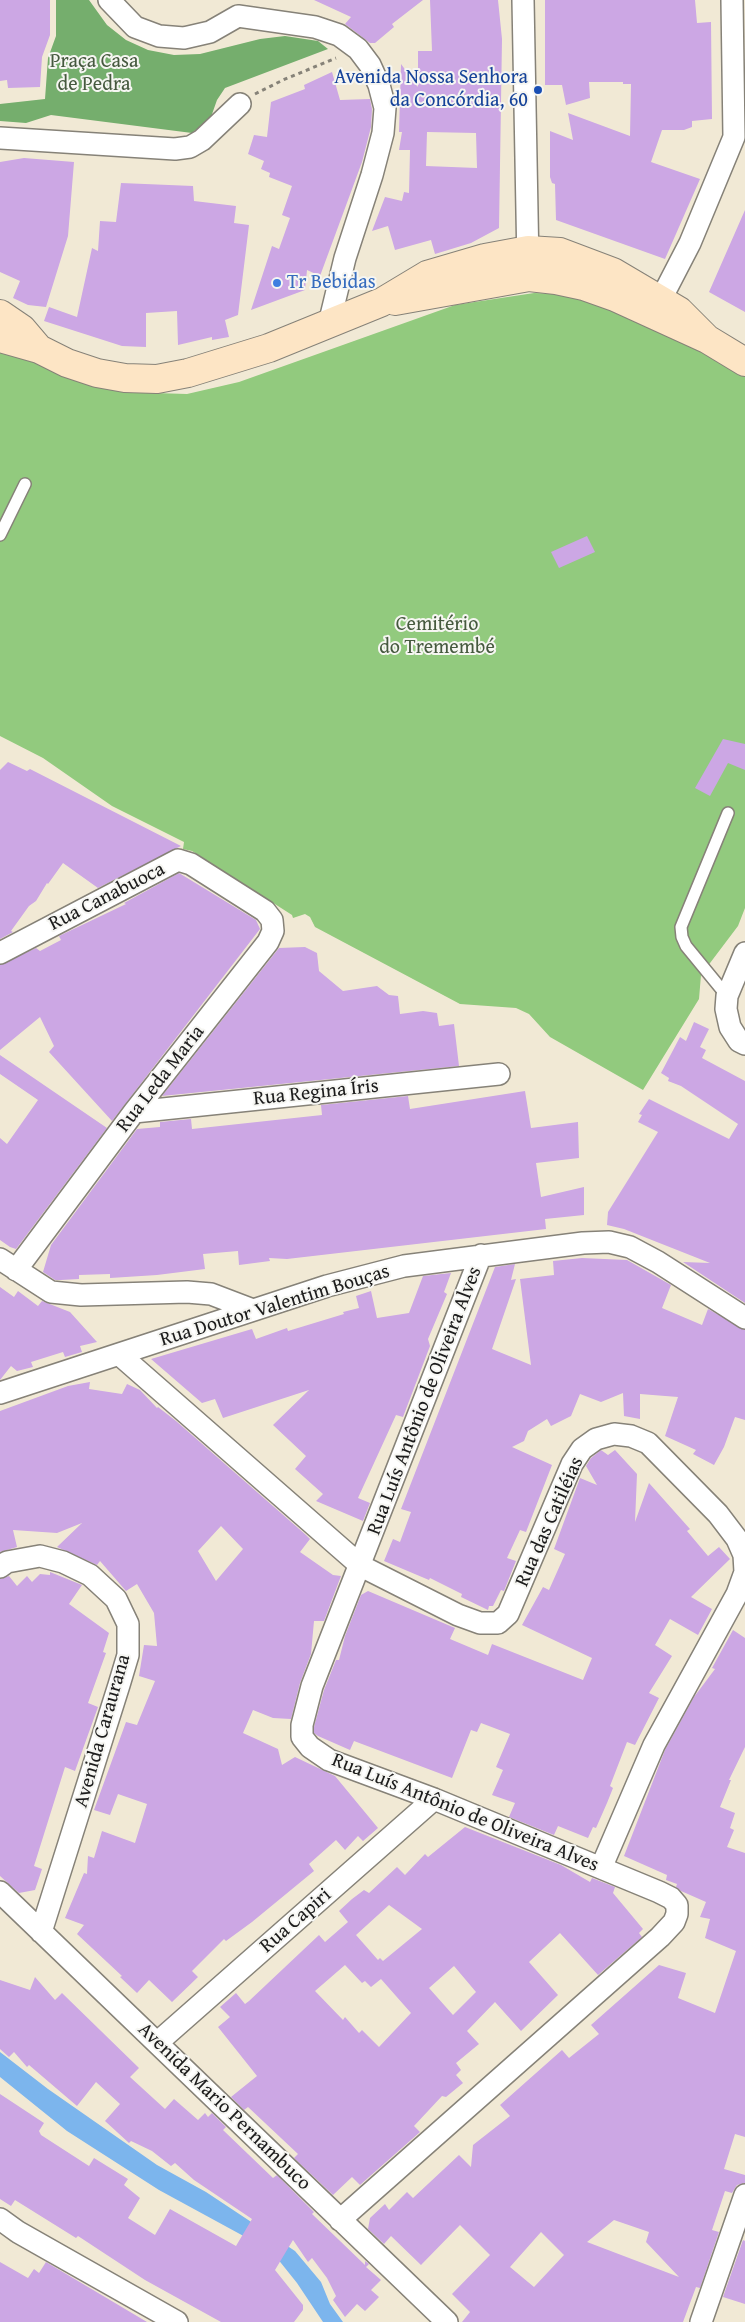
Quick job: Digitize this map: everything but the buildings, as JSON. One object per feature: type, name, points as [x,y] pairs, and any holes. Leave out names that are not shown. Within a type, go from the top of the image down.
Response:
[{"type":"main road","points":[[528,264],[560,252],[613,272],[661,299],[685,316],[707,339]]},
{"type":"main road","points":[[0,338],[39,349],[67,363],[97,373],[125,378],[157,378],[188,373],[235,359],[329,324],[382,302],[427,275],[485,258],[528,264],[615,297],[707,339],[745,362]]},
{"type":"main road","points":[[0,314],[22,329],[39,349]]},
{"type":"street","points":[[109,0],[135,27],[159,36],[184,38],[210,32],[241,8],[339,34],[358,49],[370,65],[384,108],[382,133],[372,175],[340,275],[329,324]]},
{"type":"street","points":[[523,0],[528,264]]},
{"type":"street","points":[[661,299],[739,138],[732,0]]},
{"type":"street","points":[[0,138],[175,149],[190,147],[202,140],[240,104]]},
{"type":"street","name":"Rua Canabuoca","points":[[0,953],[178,860],[191,864],[239,894]]},
{"type":"street","name":"Rua Leda Maria","points":[[8,1264],[134,1112],[268,942],[273,931],[272,920],[266,911],[239,894]]},
{"type":"street","points":[[745,953],[727,996],[726,1009],[730,1027],[739,1041],[745,1044]]},
{"type":"street","name":"Rua Regina Íris","points":[[134,1112],[499,1074]]},
{"type":"street","name":"Rua Doutor Valentim Bouças","points":[[0,1393],[328,1286],[404,1266],[583,1243],[609,1242],[623,1245],[658,1262],[745,1318]]},
{"type":"street","name":"Rua Luís Antônio de Oliveira Alves","points":[[340,2220],[611,1981],[674,1922],[677,1905],[671,1898],[601,1868],[434,1799],[329,1760],[310,1747],[302,1738],[302,1725],[312,1686],[361,1566],[481,1255]]},
{"type":"street","points":[[8,1264],[51,1292],[81,1295],[187,1292],[212,1294],[253,1310]]},
{"type":"street","name":"Rua das Catiléias","points":[[120,1355],[361,1566],[458,1615],[480,1623],[498,1623],[508,1614],[518,1597],[572,1464],[582,1449],[596,1439],[614,1434],[631,1436],[648,1443],[723,1520],[737,1539],[744,1555],[745,1572],[737,1594],[658,1736],[601,1868]]},
{"type":"street","name":"Avenida Caraurana","points":[[0,1566],[7,1562],[40,1556],[63,1562],[90,1576],[116,1598],[128,1624],[128,1655],[41,1932]]},
{"type":"street","name":"Rua Capiri","points":[[158,2042],[434,1799]]},
{"type":"street","name":"Avenida Mario Pernambuco","points":[[0,1892],[447,2322]]},
{"type":"street","points":[[701,2322],[745,2195]]},
{"type":"street","points":[[0,2219],[18,2232],[177,2322]]},
{"type":"lane","points":[[0,535],[25,484]]},
{"type":"lane","points":[[727,996],[686,946],[682,937],[681,927],[728,813]]},
{"type":"path","points":[[240,104],[283,80],[358,49]]},
{"type":"green space","name":"Praça Casa de Pedra","points":[[56,0],[89,0],[107,25],[126,40],[148,50],[174,55],[200,54],[260,39],[285,36],[318,41],[328,49],[225,88],[217,100],[211,117],[192,133],[51,115],[26,123],[0,121],[0,104],[45,99],[48,58],[56,36]]},
{"type":"green space","name":"Cemitério do Tremembé","points":[[534,293],[562,294],[592,299],[672,333],[745,376],[745,908],[738,926],[701,975],[699,999],[643,1090],[550,1037],[529,1014],[516,1008],[460,1004],[315,927],[310,917],[305,914],[293,918],[292,915],[192,851],[183,849],[184,842],[112,806],[43,758],[0,736],[0,346],[155,393],[187,394],[239,382],[455,305]]},
{"type":"water","points":[[0,2052],[48,2089],[157,2165],[206,2192],[295,2251],[321,2282],[330,2304],[343,2322],[323,2322],[297,2283],[277,2258],[249,2239],[159,2190],[67,2131],[0,2077]]},
{"type":"place","name":"Avenida Nossa Senhora da Concórdia, 60","points":[[538,90]]},
{"type":"place","name":"Tr Bebidas","points":[[277,283]]}]
